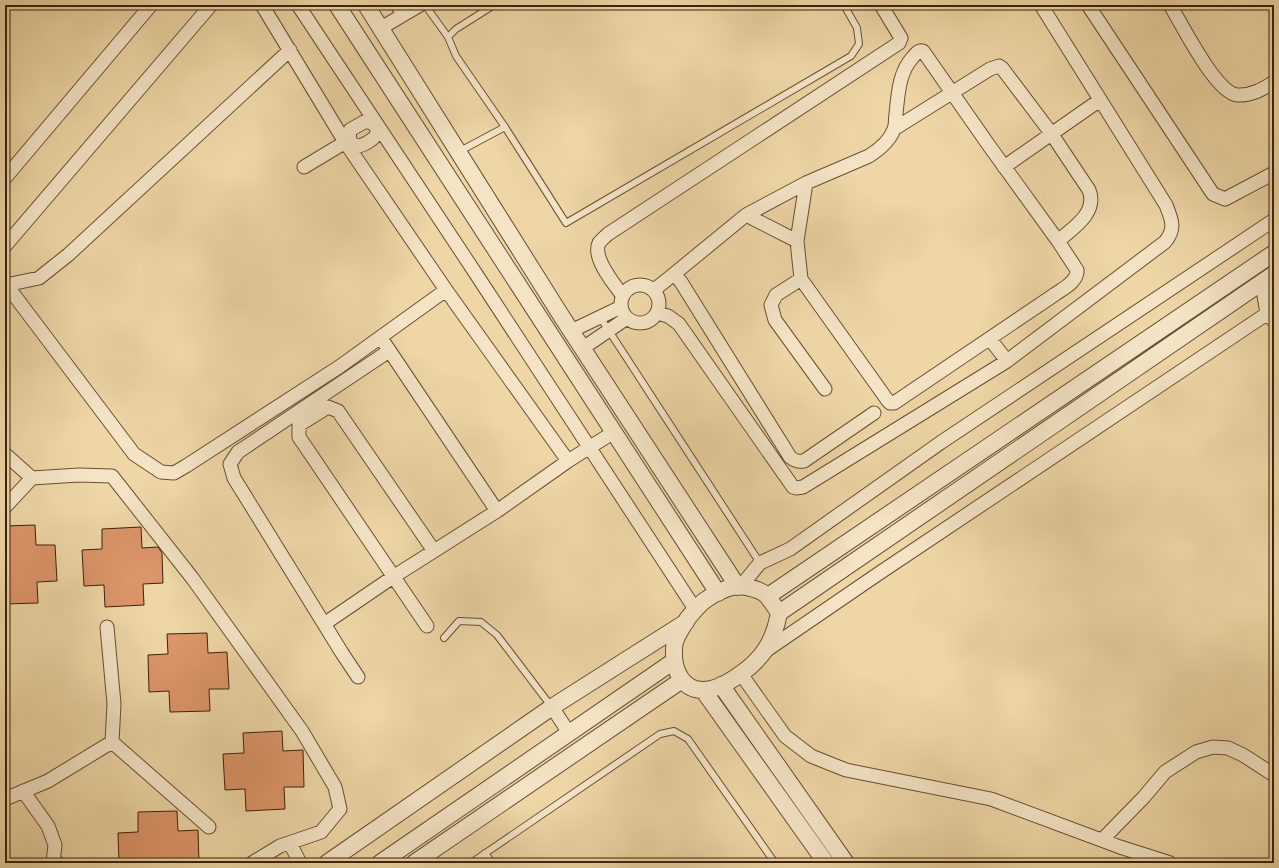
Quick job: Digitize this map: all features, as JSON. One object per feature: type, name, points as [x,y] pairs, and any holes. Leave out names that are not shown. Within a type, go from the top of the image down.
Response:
[{"type":"street","points":[[5,178],[151,5]]},
{"type":"street","points":[[5,246],[211,5]]},
{"type":"street","points":[[262,5],[347,141],[446,290],[568,461]]},
{"type":"street","points":[[298,5],[590,447],[691,615]]},
{"type":"street","points":[[337,5],[718,593]]},
{"type":"street","points":[[366,5],[572,331],[740,586]]},
{"type":"street","points":[[380,28],[420,5]]},
{"type":"street","points":[[583,348],[608,330],[624,307],[626,291],[636,285],[648,286],[654,290],[660,301],[654,318],[643,323],[631,321],[624,307],[599,260],[597,251],[599,243],[608,234],[897,44],[901,38],[881,5]]},
{"type":"street","points":[[657,313],[668,316],[679,324],[793,487],[796,488],[803,487],[1006,361],[1165,242],[1171,235],[1172,227],[1166,205],[1041,5]]},
{"type":"street","points":[[1088,5],[1212,194],[1226,199],[1274,173]]},
{"type":"street","points":[[1170,5],[1210,73],[1224,89],[1236,95],[1257,92],[1274,82]]},
{"type":"street","points":[[897,44],[911,60]]},
{"type":"street","points":[[290,50],[68,255],[39,278],[6,284],[134,454],[161,472],[174,473],[332,372],[446,290]]},
{"type":"street","points":[[654,290],[746,215],[806,183],[878,151],[887,142],[894,129],[899,86],[907,64],[919,51],[923,51],[1058,241],[1077,270],[1077,276],[1075,280],[990,340],[897,402],[890,403],[801,279],[797,241],[806,183]]},
{"type":"street","points":[[894,129],[990,69],[998,66],[1002,68],[1052,133],[1092,197],[1090,208],[1084,218],[1058,241]]},
{"type":"street","points":[[1004,166],[1100,100]]},
{"type":"street","points":[[304,167],[347,141],[350,130],[364,122],[370,122],[377,126]]},
{"type":"street","points":[[427,144],[447,134]]},
{"type":"street","points":[[746,215],[797,241]]},
{"type":"street","points":[[740,586],[760,563],[790,549],[940,443],[1274,220]]},
{"type":"street","points":[[768,596],[1274,253]]},
{"type":"street","points":[[674,274],[681,282],[790,457],[794,460],[804,461],[874,413]]},
{"type":"street","points":[[801,279],[776,295],[771,305],[772,311],[775,320],[826,389]]},
{"type":"street","points":[[764,652],[878,574],[1272,315],[1268,279],[779,613]]},
{"type":"street","points":[[572,331],[624,307]]},
{"type":"street","points":[[381,337],[497,511]]},
{"type":"street","points":[[990,340],[1006,361]]},
{"type":"street","points":[[358,677],[234,478],[230,464],[238,452],[389,351]]},
{"type":"street","points":[[427,626],[299,437],[299,425],[328,407],[338,410],[434,551]]},
{"type":"street","points":[[324,624],[393,577],[497,511],[568,461],[614,432]]},
{"type":"street","points":[[5,454],[32,478]]},
{"type":"street","points":[[5,506],[32,478],[79,475],[112,476],[193,579],[302,731],[335,787],[340,809],[321,832],[280,846],[252,863]]},
{"type":"street","points":[[740,586],[756,589],[768,596],[779,613],[776,629],[764,652],[753,665],[741,674],[722,686],[703,690],[692,687],[682,680],[676,670],[674,661],[674,642],[691,615],[706,599],[732,587],[740,586]]},
{"type":"street","points":[[327,863],[552,707],[691,615]]},
{"type":"street","points":[[107,627],[114,704],[112,742]]},
{"type":"street","points":[[380,863],[674,661]]},
{"type":"street","points":[[741,674],[785,736],[811,756],[846,770],[991,799],[1102,840],[1170,863]]},
{"type":"street","points":[[414,863],[682,680]]},
{"type":"street","points":[[722,686],[846,863]]},
{"type":"street","points":[[703,690],[826,863]]},
{"type":"street","points":[[552,707],[569,733]]},
{"type":"street","points":[[5,799],[48,781],[112,742]]},
{"type":"street","points":[[112,742],[209,827]]},
{"type":"street","points":[[1102,840],[1144,798],[1165,772],[1196,752],[1213,747],[1228,748],[1243,755],[1274,775]]},
{"type":"street","points":[[23,791],[48,826],[55,845],[54,863]]},
{"type":"street","points":[[290,843],[300,863]]},
{"type":"lane","points":[[393,5],[401,16]]},
{"type":"lane","points":[[425,5],[448,37],[456,56],[505,127],[566,223],[851,56],[858,44],[857,28],[844,5]]},
{"type":"lane","points":[[448,37],[456,29],[494,5]]},
{"type":"lane","points":[[458,152],[505,127]]},
{"type":"lane","points":[[600,317],[760,563]]},
{"type":"lane","points":[[444,638],[459,621],[481,622],[497,635],[552,707]]},
{"type":"lane","points":[[471,863],[660,734],[674,731],[688,739],[775,863]]},
{"type":"lane","points":[[486,853],[492,863]]},
{"type":"building","points":[[35,525],[36,545],[55,545],[57,581],[37,582],[38,603],[5,604],[5,526]]},
{"type":"building","points":[[141,527],[142,548],[158,547],[162,553],[163,583],[143,584],[144,605],[105,607],[104,585],[84,586],[82,550],[102,549],[102,529]]},
{"type":"building","points":[[207,633],[208,653],[227,652],[229,689],[209,689],[210,711],[170,712],[169,691],[149,692],[148,655],[168,654],[167,634]]},
{"type":"building","points":[[282,731],[283,751],[303,750],[304,787],[284,787],[285,809],[246,811],[245,789],[225,790],[223,754],[244,753],[243,733]]},
{"type":"building","points":[[177,811],[178,831],[198,830],[199,863],[119,863],[118,833],[138,832],[138,812]]}]
